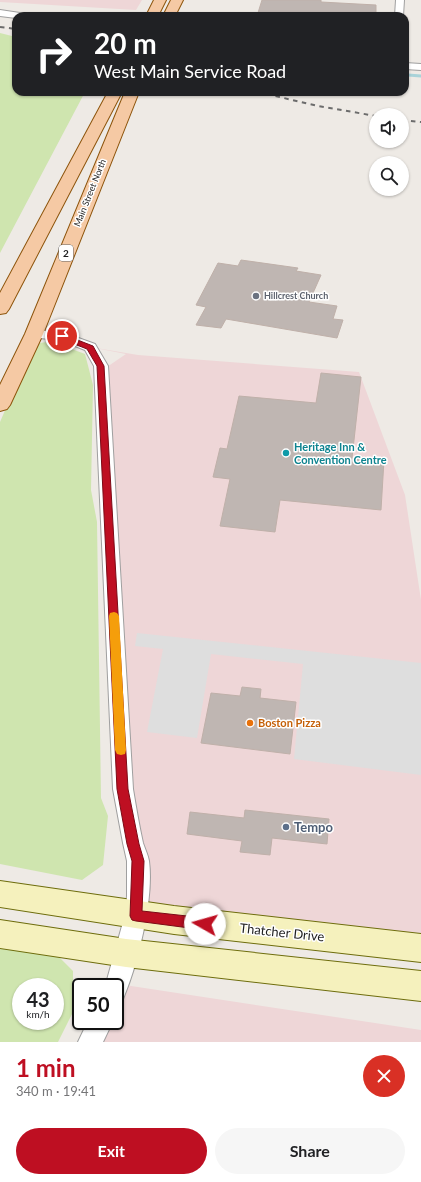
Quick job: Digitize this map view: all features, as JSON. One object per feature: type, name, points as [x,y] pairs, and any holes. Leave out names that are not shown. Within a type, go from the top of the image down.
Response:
[{"type":"main road","points":[[154,12],[160,0]]},
{"type":"main road","points":[[171,12],[177,0]]},
{"type":"main road","name":"Main Street North","points":[[0,309],[113,96]]},
{"type":"main road","name":"Main Street North","points":[[0,405],[34,334],[130,96]]},
{"type":"main road","name":"Thatcher Drive","points":[[0,894],[136,916],[421,948]]},
{"type":"main road","points":[[0,934],[126,953],[421,986]]},
{"type":"street","points":[[399,12],[400,0]]},
{"type":"street","points":[[0,13],[12,15]]},
{"type":"street","points":[[409,66],[421,68]]},
{"type":"street","points":[[34,334],[62,336],[90,347],[101,366],[123,789],[133,844],[138,861],[136,916],[120,978]]},
{"type":"street","points":[[90,1042],[96,1030]]},
{"type":"shaded area","points":[[0,0],[142,0],[136,10],[0,2]]},
{"type":"shaded area","points":[[90,347],[138,355],[359,372],[405,495],[421,600],[421,933],[174,920],[136,915],[101,371],[126,354]]},
{"type":"shaded area","points":[[137,633],[421,663],[421,775],[294,759],[303,664],[211,654],[197,738],[147,732],[163,649],[135,646]]},
{"type":"shaded area","points":[[124,985],[421,1030],[421,1042],[90,1042],[96,1030],[124,1030]]},
{"type":"green space","points":[[0,33],[12,36],[12,96],[83,96],[0,253]]},
{"type":"green space","points":[[56,341],[61,345],[85,354],[93,385],[91,490],[97,522],[101,798],[108,816],[103,865],[82,880],[0,864],[0,422],[31,350],[39,343]]},
{"type":"green space","points":[[0,943],[52,950],[73,971],[72,1014],[64,1030],[58,1042],[0,1042]]},
{"type":"building","points":[[262,0],[321,0],[321,2],[376,5],[376,12],[258,12]]},
{"type":"building","name":"Hillcrest Church","points":[[241,260],[298,268],[296,271],[321,275],[309,302],[337,306],[333,319],[343,320],[337,338],[226,319],[221,328],[196,325],[206,307],[196,305],[218,263],[238,266]]},
{"type":"building","name":"Heritage Inn & Convention Centre","points":[[321,373],[361,377],[352,458],[384,460],[381,510],[280,500],[275,532],[220,526],[230,479],[213,477],[220,448],[227,449],[239,396],[316,403]]},
{"type":"building","name":"Boston Pizza","points":[[242,687],[261,689],[260,698],[296,702],[290,754],[201,743],[211,693],[240,696]]},
{"type":"building","name":"Tempo","points":[[245,810],[329,819],[327,844],[272,838],[270,855],[240,852],[242,841],[187,834],[190,812],[244,818]]},
{"type":"waterway","points":[[409,75],[421,76]]},
{"type":"railway","points":[[0,27],[12,28]]},
{"type":"railway","points":[[275,96],[318,106],[369,115]]},
{"type":"railway","points":[[409,121],[421,122]]},
{"type":"slow traffic","points":[[114,616],[121,750]]},
{"type":"place","name":"Hillcrest Church","points":[[256,296]]},
{"type":"place","name":"Heritage Inn & Convention Centre","points":[[286,453]]},
{"type":"place","name":"Boston Pizza","points":[[250,723]]},
{"type":"place","name":"Tempo","points":[[286,827]]},
{"type":"route","points":[[62,336],[90,347],[101,366],[123,789],[133,844],[138,861],[138,896],[136,916],[205,924]]}]
